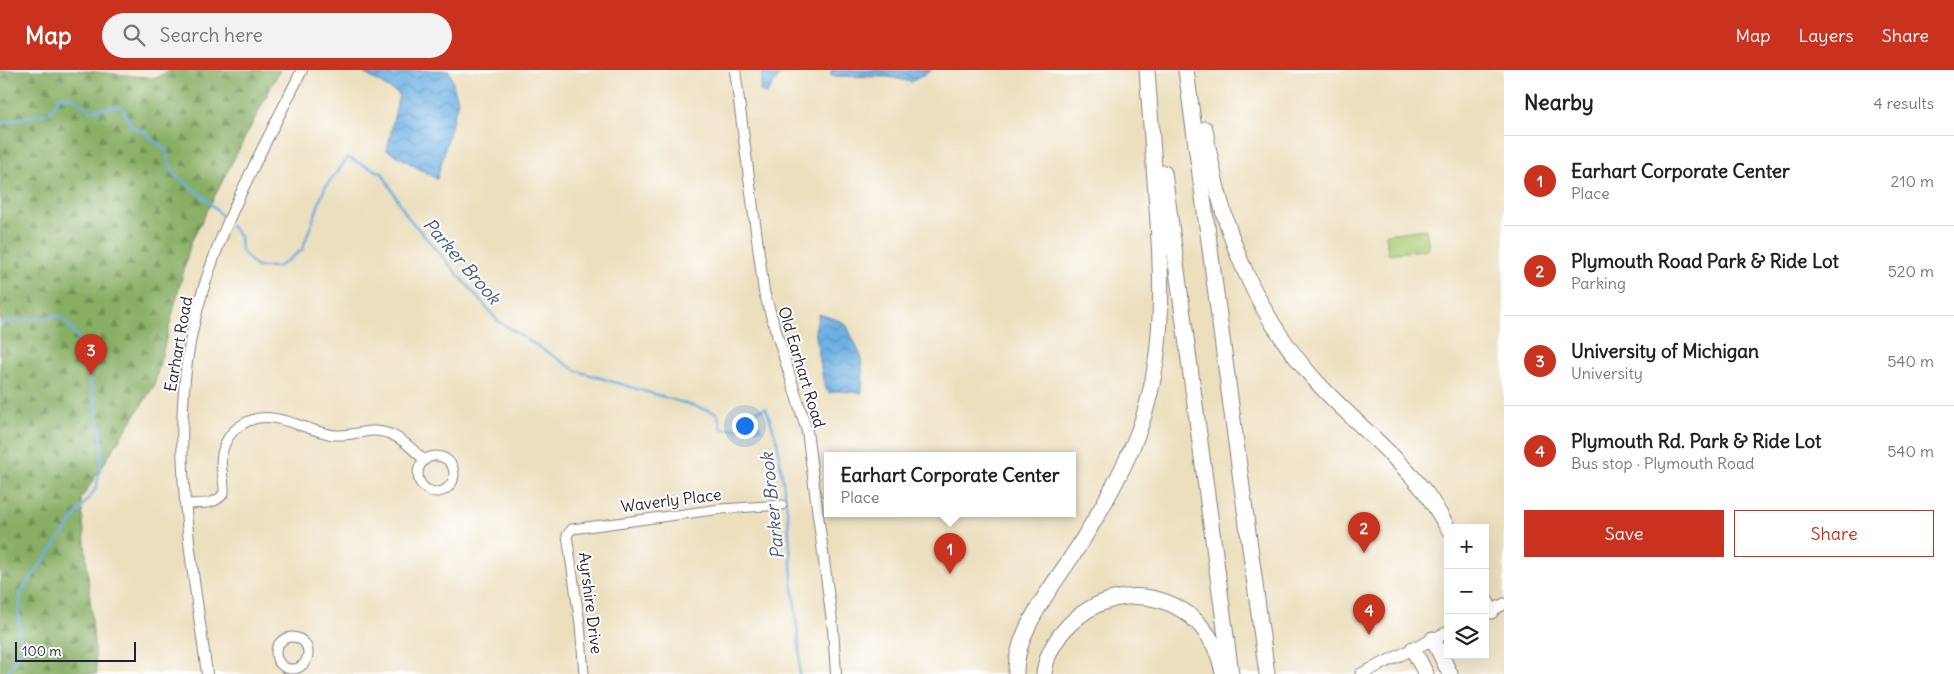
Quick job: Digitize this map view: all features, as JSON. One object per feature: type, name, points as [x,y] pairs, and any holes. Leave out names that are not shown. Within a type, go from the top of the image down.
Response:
[{"type":"highway","points":[[1016,674],[1019,647],[1036,613],[1116,484],[1139,429],[1153,379],[1162,300],[1159,224],[1148,70]]},
{"type":"highway","points":[[1148,70],[1174,236],[1231,674]]},
{"type":"highway","points":[[1186,70],[1267,674]]},
{"type":"highway","points":[[1196,70],[1219,200],[1239,260],[1254,291],[1272,323],[1297,359],[1327,392],[1390,452],[1427,494],[1446,524]]},
{"type":"highway","points":[[1044,674],[1045,665],[1058,637],[1074,619],[1096,604],[1120,597],[1150,597],[1171,604],[1192,616],[1209,634],[1221,662],[1223,674]]},
{"type":"highway","points":[[1433,639],[1450,674]]},
{"type":"highway","points":[[1413,649],[1426,674]]},
{"type":"main road","points":[[1361,674],[1444,634]]},
{"type":"street","name":"Earhart Road","points":[[207,674],[186,504],[182,428],[186,367],[193,328],[217,250],[230,217],[302,70]]},
{"type":"street","name":"Old Earhart Road","points":[[735,70],[764,292],[807,431],[833,629],[836,674]]},
{"type":"street","points":[[186,504],[211,503],[220,499],[224,493],[222,454],[235,429],[256,417],[278,418],[334,435],[383,432],[404,441],[424,460]]},
{"type":"street","points":[[436,456],[452,464],[454,476],[448,487],[438,492],[427,490],[422,486],[418,470],[424,460],[436,456]]},
{"type":"street","name":"Waverly Place","points":[[567,535],[572,529],[582,526],[722,508],[782,505]]},
{"type":"street","name":"Ayrshire Drive","points":[[567,535],[580,624],[584,674]]},
{"type":"green space","points":[[0,70],[76,70],[156,78],[170,70],[280,70],[191,242],[154,386],[81,499],[97,674],[0,674]]},
{"type":"green space","points":[[1426,229],[1429,249],[1388,254],[1386,234]]},
{"type":"water","points":[[358,70],[449,70],[458,101],[437,179],[387,150],[399,94]]},
{"type":"water","points":[[762,70],[783,70],[766,95],[760,91]]},
{"type":"water","points":[[831,70],[932,70],[911,82],[889,77],[831,76]]},
{"type":"water","points":[[819,314],[841,321],[847,326],[861,356],[862,393],[839,391],[829,393],[824,386],[815,330]]},
{"type":"waterway","name":"Parker Brook","points":[[0,124],[50,113],[60,96],[71,97],[91,110],[121,106],[132,127],[144,132],[166,150],[170,166],[176,176],[205,198],[225,219]]},
{"type":"waterway","name":"Parker Brook","points":[[230,225],[240,236],[241,250],[256,267],[278,267],[302,250],[325,187],[348,158],[382,173],[407,216],[498,321],[577,371],[717,413],[722,429],[760,429],[754,412],[766,408],[777,440],[788,516],[800,656],[799,674]]},
{"type":"waterway","points":[[0,325],[5,322],[61,316],[82,343],[102,437],[102,461],[96,488],[21,592],[18,623],[22,648],[6,674]]},
{"type":"place","name":"University of Michigan","points":[[91,375]]},
{"type":"place","name":"Plymouth Road Park & Ride Lot","points":[[1364,553]]},
{"type":"place","name":"Earhart Corporate Center","points":[[950,574]]},
{"type":"place","name":"Plymouth Rd. Park & Ride Lot","points":[[1369,635]]}]
